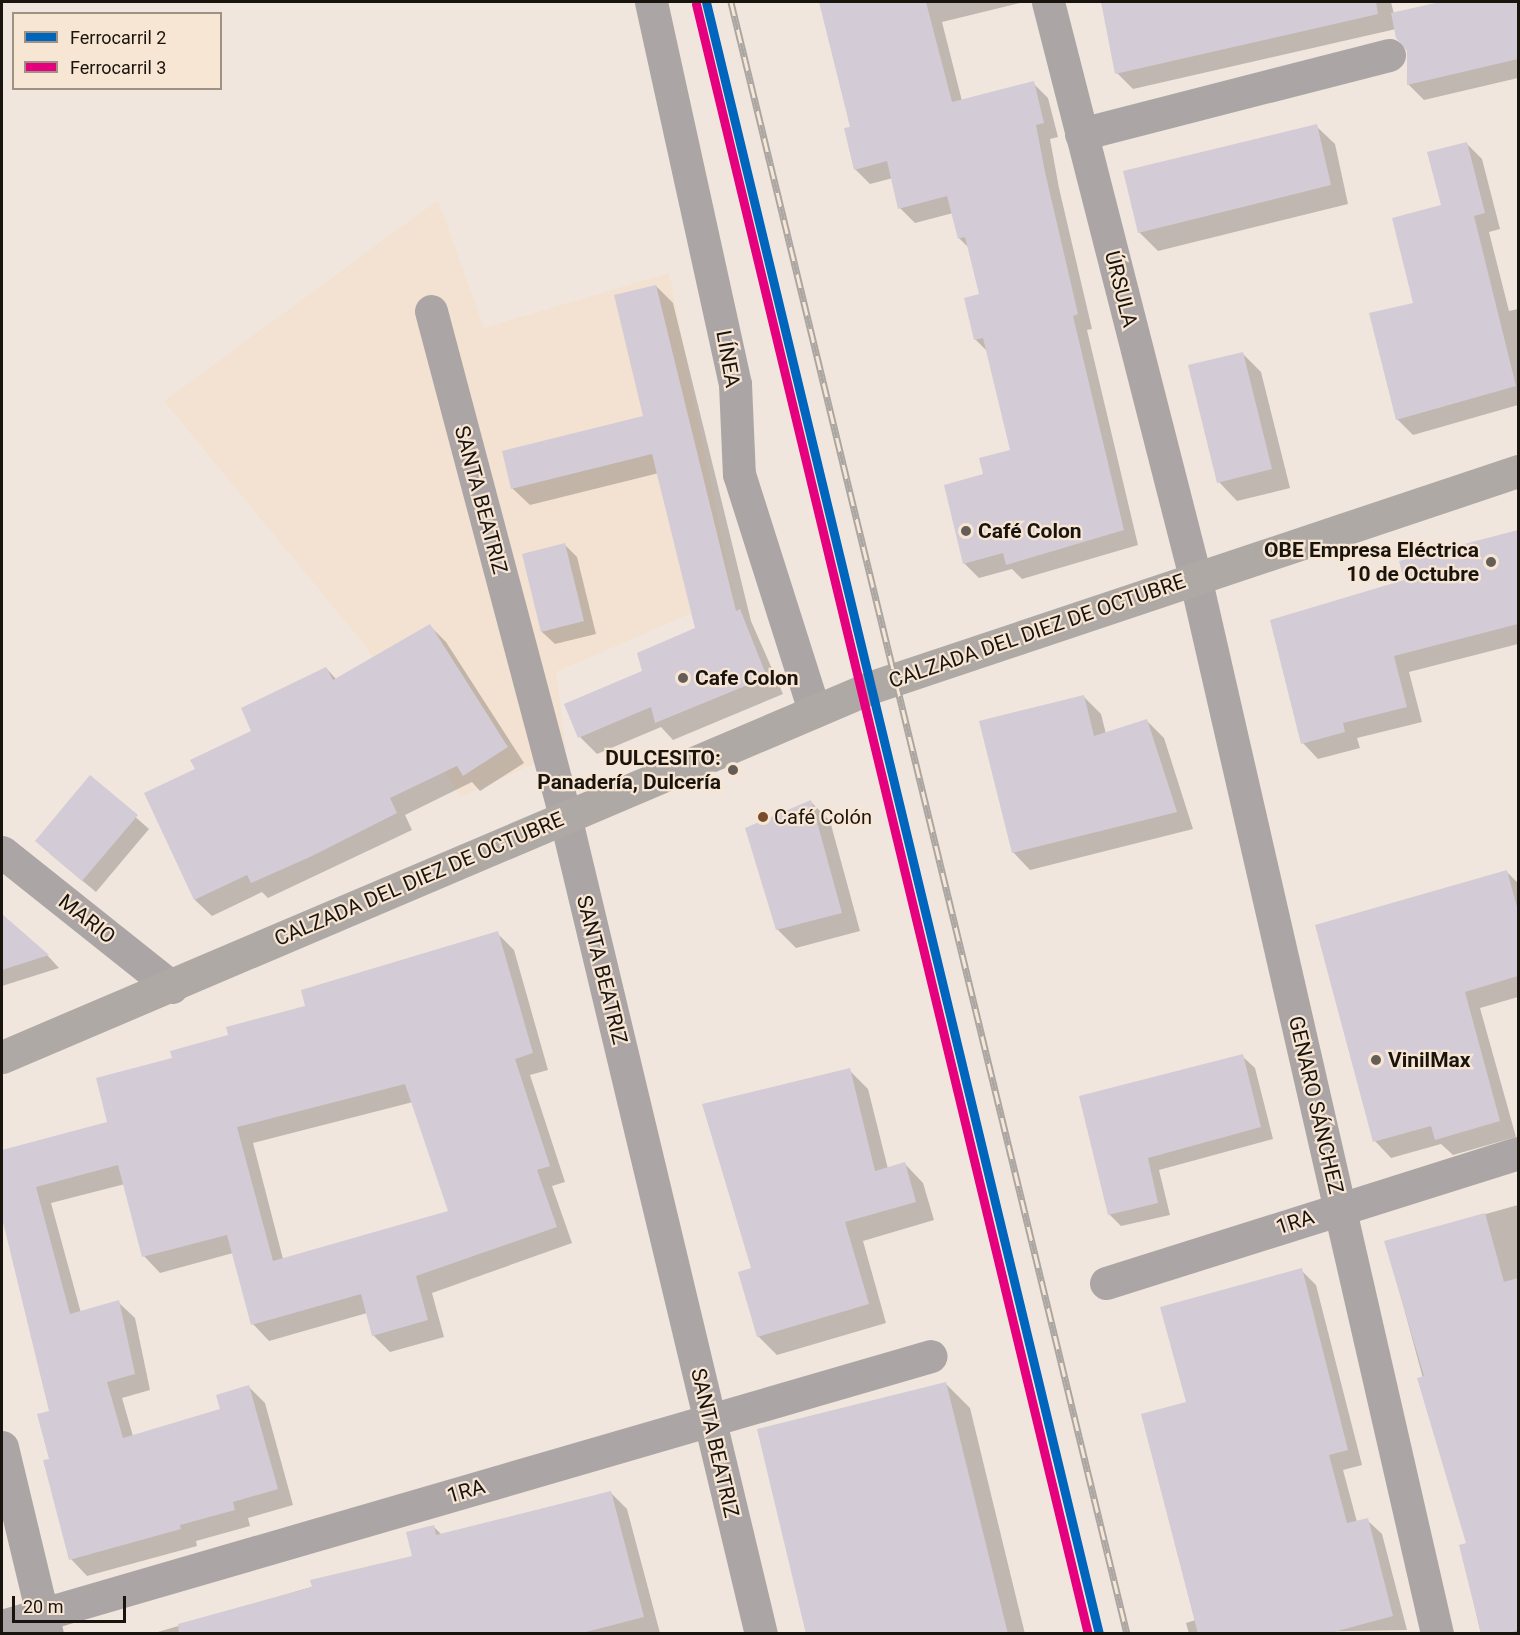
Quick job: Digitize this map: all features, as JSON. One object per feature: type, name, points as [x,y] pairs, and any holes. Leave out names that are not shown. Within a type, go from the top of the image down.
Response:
[{"type":"main road","name":"CALZADA DEL DIEZ DE OCTUBRE","points":[[2,1057],[172,987],[565,816],[814,711],[1195,577],[1518,471]]},
{"type":"street","name":"LÍNEA","points":[[651,2],[735,384],[739,474],[814,711]]},
{"type":"street","name":"ÚRSULA","points":[[1048,2],[1195,577]]},
{"type":"street","points":[[1082,134],[1389,55]]},
{"type":"street","name":"SANTA BEATRIZ","points":[[431,310],[565,816],[761,1634]]},
{"type":"street","name":"GENARO SÁNCHEZ","points":[[1195,577],[1437,1634]]},
{"type":"street","name":"MARIO","points":[[2,852],[172,987]]},
{"type":"street","name":"1RA","points":[[1106,1283],[1518,1153]]},
{"type":"street","name":"1RA","points":[[2,1626],[45,1624],[931,1356]]},
{"type":"street","points":[[2,1447],[45,1624]]},
{"type":"shaded area","points":[[438,200],[484,328],[669,273],[733,595],[556,672],[566,749],[461,797],[363,643],[164,401]]},
{"type":"building","points":[[819,2],[926,2],[952,102],[1034,81],[1044,123],[1036,125],[1078,314],[1073,316],[1124,530],[1006,565],[1003,553],[963,564],[944,485],[983,474],[979,458],[1010,450],[983,338],[974,340],[964,298],[979,294],[965,237],[958,239],[947,196],[898,209],[887,161],[854,170],[844,128],[850,127]]},
{"type":"building","points":[[1101,2],[1376,2],[1378,14],[1115,74]]},
{"type":"building","points":[[1440,2],[1518,2],[1518,59],[1407,85],[1407,51],[1396,38],[1391,13]]},
{"type":"building","points":[[1317,124],[1331,185],[1138,233],[1123,171]]},
{"type":"building","points":[[1467,142],[1485,213],[1474,216],[1516,386],[1396,420],[1369,313],[1413,303],[1392,218],[1441,205],[1427,152]]},
{"type":"building","points":[[656,285],[736,611],[740,609],[767,677],[655,723],[651,707],[578,738],[564,704],[642,671],[637,653],[695,628],[652,454],[511,489],[502,451],[643,416],[614,295]]},
{"type":"building","points":[[1243,352],[1272,469],[1217,483],[1188,365]]},
{"type":"building","points":[[1518,530],[1518,624],[1394,656],[1407,707],[1343,723],[1345,732],[1301,744],[1270,620],[1404,580],[1399,561]]},
{"type":"building","points":[[565,543],[584,621],[541,632],[522,554]]},
{"type":"building","points":[[430,624],[508,747],[463,776],[457,766],[390,798],[397,813],[312,856],[251,883],[247,875],[194,900],[144,793],[195,769],[190,760],[251,731],[241,708],[326,667],[333,680]]},
{"type":"building","points":[[1084,695],[1094,736],[1147,719],[1177,812],[1012,853],[979,721]]},
{"type":"building","points":[[90,775],[138,815],[82,881],[35,841]]},
{"type":"building","points":[[811,800],[842,913],[776,930],[745,828]]},
{"type":"building","points":[[1507,870],[1518,911],[1518,976],[1465,992],[1500,1121],[1435,1140],[1431,1126],[1373,1142],[1315,925]]},
{"type":"building","points":[[2,914],[49,955],[2,970]]},
{"type":"building","points":[[498,931],[533,1053],[515,1059],[550,1166],[537,1170],[557,1227],[416,1276],[428,1320],[372,1336],[361,1294],[251,1325],[227,1235],[142,1257],[118,1165],[36,1187],[70,1314],[119,1300],[135,1374],[107,1382],[123,1438],[220,1409],[216,1395],[249,1385],[278,1489],[233,1502],[235,1510],[180,1525],[181,1529],[69,1560],[43,1460],[49,1459],[37,1414],[49,1411],[2,1218],[2,1150],[107,1122],[96,1078],[172,1058],[170,1051],[228,1035],[226,1027],[305,1006],[301,990]],"holes":[[[405,1084],[448,1211],[273,1261],[237,1127]]]},
{"type":"building","points":[[1243,1054],[1261,1127],[1148,1158],[1158,1203],[1108,1215],[1079,1096]]},
{"type":"building","points":[[850,1068],[875,1171],[905,1162],[916,1202],[845,1222],[869,1304],[757,1337],[738,1272],[751,1268],[702,1104]]},
{"type":"building","points":[[1485,1213],[1504,1282],[1518,1278],[1518,1630],[1506,1634],[1481,1634],[1459,1545],[1466,1543],[1417,1378],[1424,1376],[1384,1241]]},
{"type":"building","points":[[1302,1268],[1348,1450],[1329,1455],[1347,1523],[1368,1518],[1393,1616],[1326,1634],[1198,1634],[1141,1414],[1186,1402],[1160,1307]]},
{"type":"building","points":[[946,1382],[1008,1634],[806,1634],[757,1429]]},
{"type":"building","points":[[611,1491],[644,1617],[578,1634],[179,1634],[178,1624],[312,1587],[310,1580],[412,1556],[406,1532],[434,1525],[436,1535]]},
{"type":"railway","points":[[731,2],[1127,1634]]},
{"type":"rail line","name":"2","points":[[706,2],[1099,1634]]},
{"type":"rail line","name":"3","points":[[696,4],[1088,1634]]},
{"type":"place","name":"Café Colon","points":[[966,531]]},
{"type":"place","name":"OBE Empresa Eléctrica 10 de Octubre","points":[[1491,562]]},
{"type":"place","name":"Cafe Colon","points":[[683,678]]},
{"type":"place","name":"DULCESITO: Panadería, Dulcería","points":[[733,770]]},
{"type":"place","name":"Café Colón","points":[[763,817]]},
{"type":"place","name":"VinilMax","points":[[1376,1060]]}]
